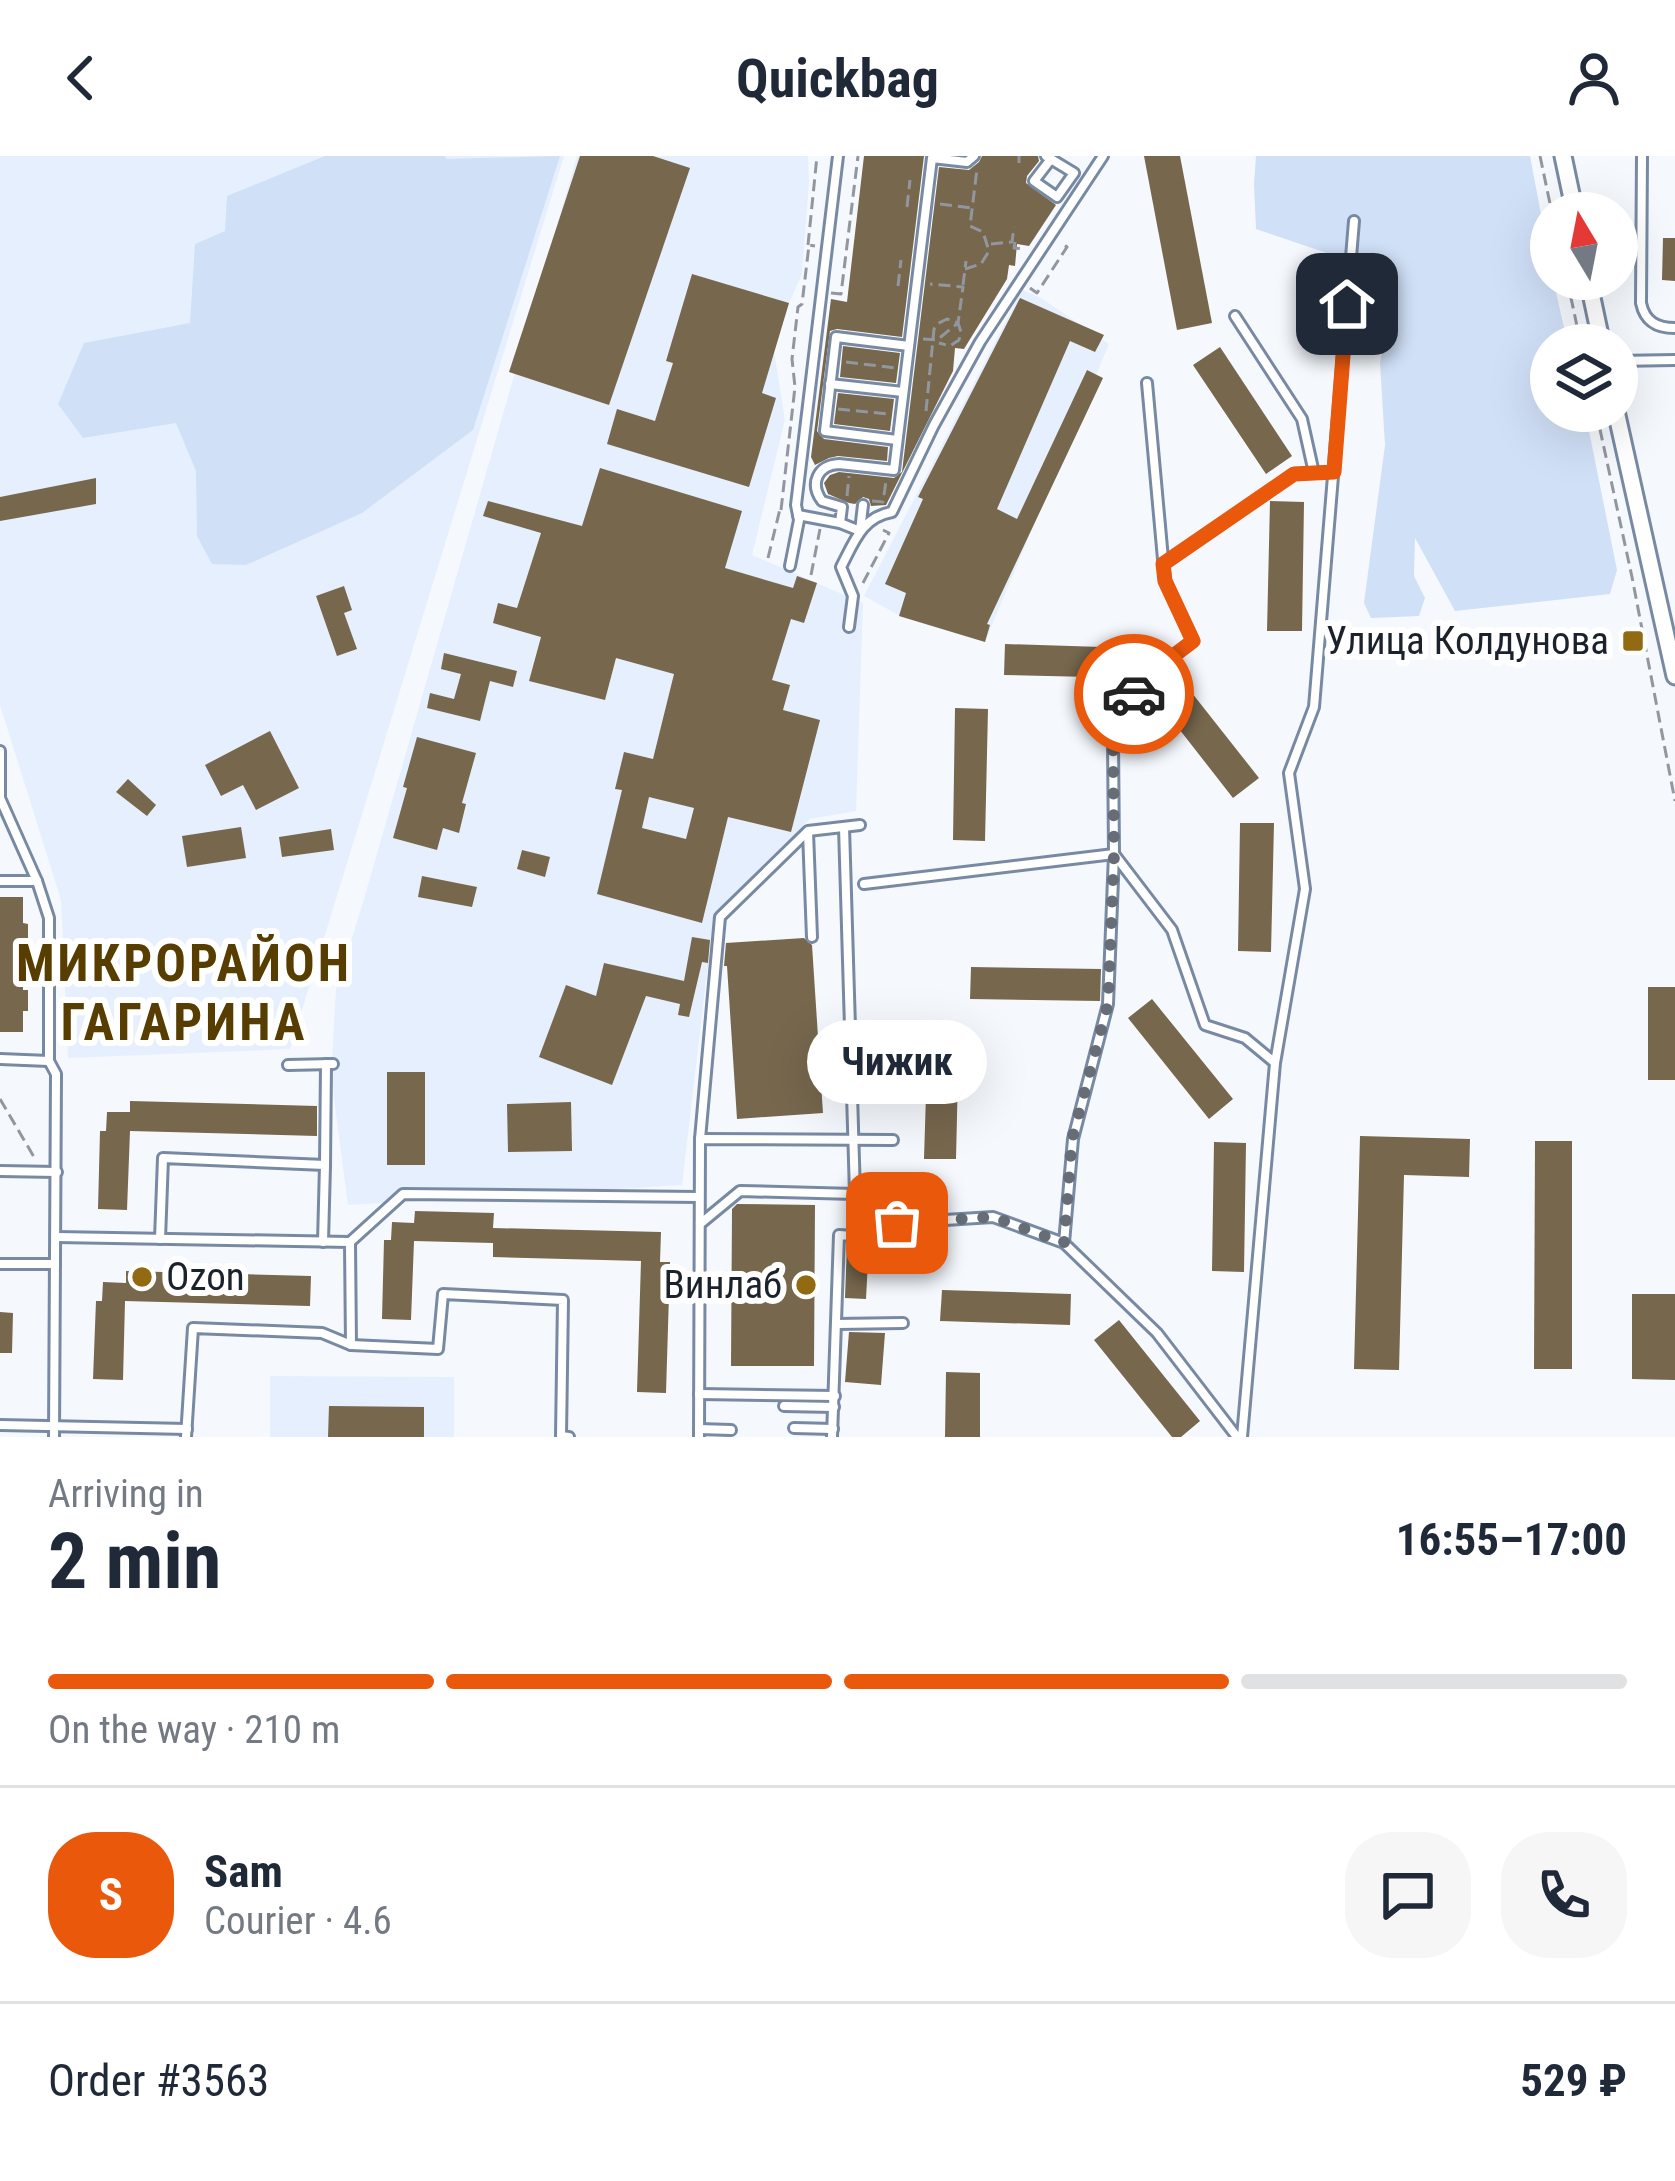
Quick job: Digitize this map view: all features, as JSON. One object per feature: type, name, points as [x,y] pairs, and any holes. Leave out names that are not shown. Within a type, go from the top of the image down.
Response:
[{"type":"street","points":[[1563,156],[1571,192]]},
{"type":"street","points":[[1621,432],[1675,676]]},
{"type":"lane","points":[[790,566],[838,156]]},
{"type":"lane","points":[[840,524],[842,507],[822,501],[816,490],[820,470],[832,464],[894,470],[932,158],[967,161],[976,156]]},
{"type":"lane","points":[[849,627],[853,596],[841,567],[860,531],[874,515],[892,512],[980,342],[1103,156]]},
{"type":"lane","points":[[1642,156],[1641,303],[1652,323],[1675,328]]},
{"type":"lane","points":[[1048,157],[1074,173],[1057,197],[1034,181],[1048,157]]},
{"type":"lane","points":[[1239,1437],[1275,1063],[1305,889],[1289,773],[1314,707],[1354,220]]},
{"type":"lane","points":[[1235,316],[1302,419],[1314,473]]},
{"type":"lane","points":[[897,440],[825,431],[827,407],[836,337],[909,341]]},
{"type":"lane","points":[[1638,361],[1675,360]]},
{"type":"lane","points":[[1064,1243],[1072,1139],[1108,1004],[1113,740],[1139,682],[1193,641],[1165,581],[1147,383]]},
{"type":"lane","points":[[830,384],[903,392]]},
{"type":"lane","points":[[1163,564],[1294,474],[1334,472]]},
{"type":"lane","points":[[860,531],[864,502]]},
{"type":"lane","points":[[794,513],[860,531]]},
{"type":"lane","points":[[0,751],[0,797],[50,918],[49,1061],[56,1074],[57,1172],[54,1437]]},
{"type":"lane","points":[[731,1430],[699,1433],[700,1139],[720,916],[808,831],[860,825]]},
{"type":"lane","points":[[794,1428],[832,1433],[839,1235],[854,1236],[844,827]]},
{"type":"lane","points":[[808,831],[812,938]]},
{"type":"lane","points":[[1114,854],[1172,930],[1205,1024],[1245,1038],[1275,1063]]},
{"type":"lane","points":[[864,884],[1114,854]]},
{"type":"lane","points":[[0,881],[37,880]]},
{"type":"lane","points":[[0,1059],[49,1061]]},
{"type":"lane","points":[[288,1065],[330,1064],[323,1242]]},
{"type":"lane","points":[[700,1139],[892,1140]]},
{"type":"lane","points":[[160,1239],[163,1158],[325,1165]]},
{"type":"lane","points":[[0,1172],[57,1172]]},
{"type":"lane","points":[[699,1224],[740,1192],[855,1194]]},
{"type":"lane","points":[[56,1237],[350,1242],[403,1194],[700,1197]]},
{"type":"lane","points":[[897,1223],[993,1217],[1064,1243],[1157,1333],[1239,1437]]},
{"type":"lane","points":[[350,1242],[351,1345]]},
{"type":"lane","points":[[0,1264],[56,1264]]},
{"type":"lane","points":[[0,1425],[186,1433],[193,1328],[322,1333],[351,1345],[438,1349],[443,1294],[563,1300],[561,1437]]},
{"type":"lane","points":[[837,1324],[903,1323]]},
{"type":"lane","points":[[699,1394],[834,1402]]},
{"type":"lane","points":[[784,1406],[834,1402]]},
{"type":"path","points":[[817,156],[806,245],[846,249]]},
{"type":"path","points":[[830,293],[841,294],[858,156]]},
{"type":"path","points":[[965,269],[981,265],[989,244],[983,232],[970,226],[976,156]]},
{"type":"path","points":[[1540,156],[1548,192]]},
{"type":"path","points":[[907,207],[910,180]]},
{"type":"path","points":[[926,202],[972,208]]},
{"type":"path","points":[[840,210],[851,212]]},
{"type":"path","points":[[1014,227],[1014,248],[1022,248]]},
{"type":"path","points":[[989,244],[1029,243]]},
{"type":"path","points":[[781,510],[795,387],[792,359],[809,245]]},
{"type":"path","points":[[898,286],[901,260]]},
{"type":"path","points":[[909,341],[935,340],[945,346],[955,344],[961,336],[958,323],[966,261]]},
{"type":"path","points":[[916,282],[963,287]]},
{"type":"path","points":[[827,407],[925,417],[934,329],[941,320],[958,323]]},
{"type":"path","points":[[935,340],[958,323]]},
{"type":"path","points":[[833,360],[906,370]]},
{"type":"path","points":[[1600,432],[1675,801]]},
{"type":"path","points":[[864,502],[883,502],[886,470]]},
{"type":"path","points":[[847,498],[850,473]]},
{"type":"path","points":[[768,558],[777,509],[794,513]]},
{"type":"path","points":[[811,575],[820,526]]},
{"type":"path","points":[[856,596],[889,533],[875,526]]},
{"type":"shaded area","points":[[0,156],[564,156],[290,1049],[68,1058],[61,900],[0,705]]},
{"type":"shaded area","points":[[325,156],[560,156],[473,430],[362,513],[246,565],[212,564],[197,536],[196,471],[176,423],[83,438],[58,404],[84,343],[190,323],[195,244],[225,231],[227,196]]},
{"type":"shaded area","points":[[577,156],[808,156],[802,274],[774,351],[785,420],[752,555],[863,603],[856,811],[810,819],[714,913],[682,1185],[348,1205],[331,1076],[336,990]]},
{"type":"shaded area","points":[[1256,156],[1530,156],[1537,192],[1530,192],[1530,300],[1558,300],[1563,324],[1530,324],[1530,432],[1589,432],[1617,570],[1610,594],[1455,611],[1415,538],[1414,576],[1425,598],[1419,616],[1371,618],[1364,603],[1385,445],[1380,363],[1397,277],[1256,229]]},
{"type":"shaded area","points":[[1022,290],[1109,344],[985,642],[902,617],[864,596]]},
{"type":"shaded area","points":[[270,1376],[454,1377],[454,1437],[270,1437]]},
{"type":"building","points":[[580,156],[653,156],[690,168],[609,405],[509,372]]},
{"type":"building","points":[[864,156],[924,156],[902,337],[830,331],[817,431],[824,439],[888,447],[887,461],[838,456],[815,465],[811,457],[831,299],[847,302]]},
{"type":"building","points":[[982,156],[1038,156],[1026,183],[1056,205],[1029,246],[1017,244],[1015,266],[1009,265],[1007,279],[964,349],[955,348],[953,371],[886,505],[871,506],[863,497],[849,503],[828,494],[824,483],[830,475],[894,478],[902,472],[939,167],[969,170]]},
{"type":"building","points":[[1144,156],[1180,156],[1212,323],[1177,330]]},
{"type":"building","points":[[1663,238],[1675,238],[1675,281],[1662,280]]},
{"type":"building","points":[[692,274],[789,303],[762,393],[776,398],[749,487],[607,444],[617,409],[655,421],[673,363],[666,361]]},
{"type":"building","points":[[1020,298],[1104,335],[1095,352],[1070,341],[997,509],[1017,519],[1087,370],[1103,378],[987,624],[985,642],[899,616],[906,593],[885,584],[923,499],[918,497]]},
{"type":"building","points":[[843,346],[900,353],[896,383],[840,377]]},
{"type":"building","points":[[1220,347],[1292,456],[1266,474],[1193,365]]},
{"type":"building","points":[[838,393],[894,399],[890,431],[834,424]]},
{"type":"building","points":[[600,468],[742,511],[725,568],[793,588],[797,576],[817,583],[804,623],[791,619],[772,680],[790,685],[783,710],[820,720],[791,832],[728,817],[702,923],[597,894],[622,790],[615,789],[624,752],[653,759],[674,674],[616,658],[605,700],[529,681],[541,637],[493,623],[498,603],[517,608],[541,533],[483,516],[488,501],[582,526]],"holes":[[[649,797],[694,808],[686,839],[642,828]]]},
{"type":"building","points":[[96,478],[96,504],[0,521],[0,497]]},
{"type":"building","points":[[1270,501],[1304,502],[1302,631],[1267,631]]},
{"type":"building","points":[[344,586],[352,610],[344,613],[357,649],[337,656],[316,596]]},
{"type":"building","points":[[1005,644],[1133,648],[1132,678],[1004,675]]},
{"type":"building","points":[[444,653],[517,671],[513,687],[490,681],[480,721],[427,708],[430,693],[454,699],[461,674],[441,669]]},
{"type":"building","points":[[1177,674],[1259,778],[1233,798],[1151,693]]},
{"type":"building","points":[[955,708],[988,709],[985,841],[953,840]]},
{"type":"building","points":[[270,731],[299,788],[256,810],[243,785],[221,796],[205,765]]},
{"type":"building","points":[[417,737],[476,753],[459,833],[443,828],[437,850],[393,838]]},
{"type":"building","points":[[128,779],[156,805],[147,816],[116,792]]},
{"type":"building","points":[[1240,823],[1274,823],[1271,952],[1238,951]]},
{"type":"building","points":[[241,827],[246,858],[187,867],[182,836]]},
{"type":"building","points":[[331,829],[334,850],[282,857],[279,837]]},
{"type":"building","points":[[522,850],[550,857],[545,877],[517,869]]},
{"type":"building","points":[[422,876],[477,887],[472,907],[418,897]]},
{"type":"building","points":[[0,897],[23,897],[23,923],[28,924],[28,943],[23,943],[28,1011],[23,1011],[23,1032],[0,1032]]},
{"type":"building","points":[[692,937],[710,940],[708,963],[702,962],[689,1017],[678,1015],[680,1004],[646,996],[612,1085],[539,1057],[566,985],[596,996],[604,963],[684,981]]},
{"type":"building","points":[[804,938],[812,945],[823,1113],[737,1119],[726,943]]},
{"type":"building","points":[[971,967],[1101,969],[1100,1001],[970,999]]},
{"type":"building","points":[[1648,987],[1675,987],[1675,1080],[1648,1080]]},
{"type":"building","points":[[1152,999],[1233,1099],[1209,1119],[1128,1018]]},
{"type":"building","points":[[928,1029],[959,1030],[956,1159],[924,1159]]},
{"type":"building","points":[[387,1072],[425,1072],[425,1165],[387,1165]]},
{"type":"building","points":[[130,1101],[317,1106],[317,1136],[130,1131],[127,1210],[98,1209],[100,1131],[106,1131],[107,1112],[130,1112]]},
{"type":"building","points":[[571,1102],[572,1151],[508,1152],[507,1104]]},
{"type":"building","points":[[1360,1136],[1470,1139],[1469,1177],[1404,1175],[1399,1370],[1354,1369]]},
{"type":"building","points":[[1535,1141],[1572,1141],[1572,1369],[1534,1369]]},
{"type":"building","points":[[1214,1142],[1246,1143],[1244,1272],[1212,1271]]},
{"type":"building","points":[[737,1204],[815,1205],[814,1366],[731,1366],[732,1209]]},
{"type":"building","points":[[415,1211],[494,1213],[493,1228],[661,1232],[660,1262],[670,1262],[666,1393],[637,1392],[641,1261],[493,1257],[493,1243],[414,1241],[411,1320],[382,1319],[384,1240],[391,1240],[392,1222],[414,1223]]},
{"type":"building","points":[[869,1242],[866,1299],[845,1298],[847,1244]]},
{"type":"building","points":[[126,1271],[311,1276],[310,1306],[125,1301],[123,1380],[93,1379],[96,1301],[102,1301],[103,1282],[126,1283]]},
{"type":"building","points":[[942,1290],[1071,1294],[1070,1325],[940,1321]]},
{"type":"building","points":[[1632,1294],[1675,1294],[1675,1380],[1632,1379]]},
{"type":"building","points":[[0,1312],[13,1313],[12,1353],[0,1353]]},
{"type":"building","points":[[1119,1320],[1200,1421],[1181,1437],[1172,1437],[1094,1340]]},
{"type":"building","points":[[849,1332],[885,1333],[881,1385],[845,1382]]},
{"type":"building","points":[[946,1372],[980,1373],[980,1437],[945,1437]]},
{"type":"building","points":[[329,1406],[424,1407],[424,1437],[328,1437]]},
{"type":"way so far","points":[[897,1223],[993,1217],[1064,1243],[1072,1139],[1108,1004],[1113,740],[1134,694]]},
{"type":"place","name":"Улица Колдунова","points":[[1633,641]]},
{"type":"place","name":"Чижик","points":[[897,1223]]},
{"type":"place","name":"Ozon","points":[[142,1277]]},
{"type":"place","name":"Винлаб","points":[[806,1285]]},
{"type":"district","name":"МИКРОРАЙОН ГАГАРИНА","points":[[184,992]]},
{"type":"route","points":[[1134,694],[1139,682],[1193,641],[1165,581],[1163,564],[1294,474],[1334,472],[1347,304]]}]
